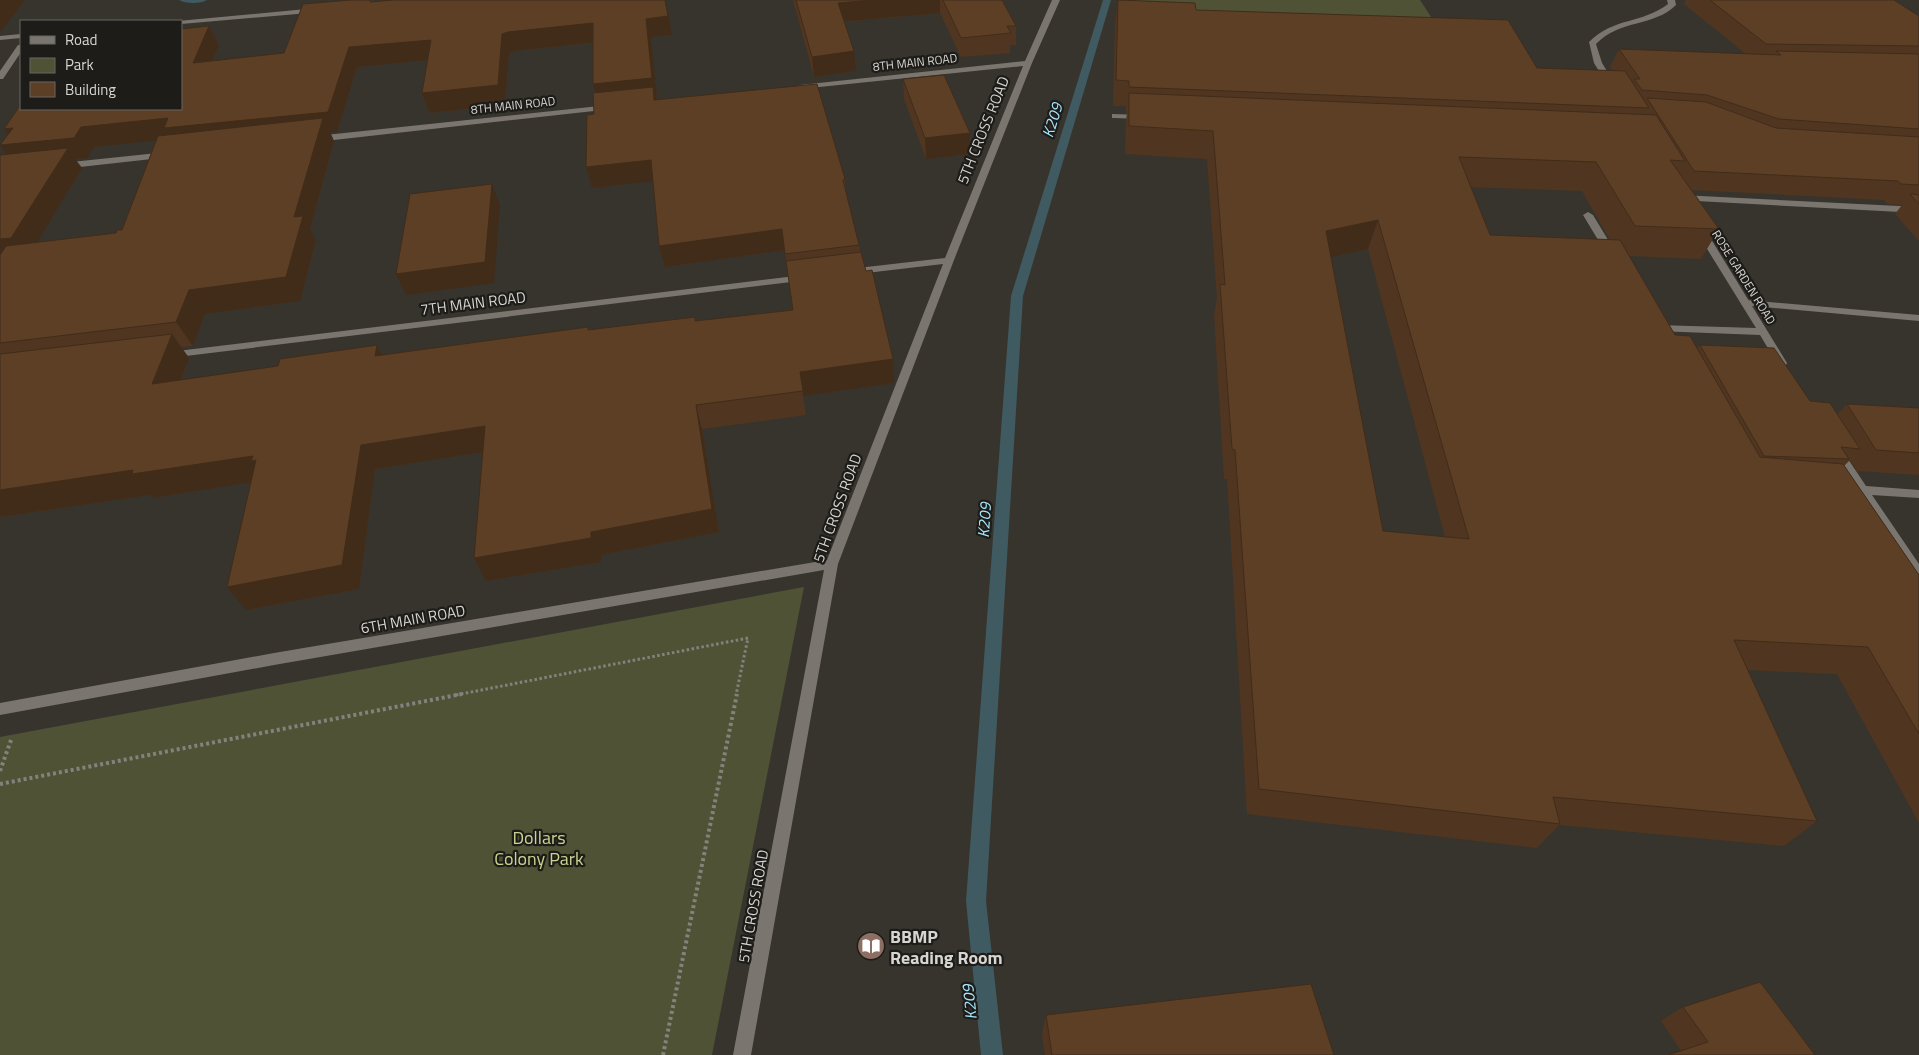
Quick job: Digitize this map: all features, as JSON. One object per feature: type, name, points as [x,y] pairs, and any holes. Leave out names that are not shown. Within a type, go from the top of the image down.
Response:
[{"type":"street","name":"5TH CROSS ROAD","points":[[742,1055],[832,564],[949,260],[1028,63],[1056,0]]},
{"type":"street","points":[[1618,96],[1592,44],[1608,29],[1664,11],[1672,5],[1671,0]]},
{"type":"street","points":[[182,22],[330,9]]},
{"type":"street","points":[[0,38],[20,36]]},
{"type":"street","points":[[0,77],[20,48]]},
{"type":"street","name":"8TH MAIN ROAD","points":[[791,88],[1028,63]]},
{"type":"street","name":"8TH MAIN ROAD","points":[[306,140],[623,106]]},
{"type":"street","points":[[1115,116],[1154,117]]},
{"type":"street","points":[[49,167],[178,153]]},
{"type":"street","points":[[1681,198],[1919,210]]},
{"type":"street","points":[[1588,215],[1617,264]]},
{"type":"street","name":"ROSE GARDEN ROAD","points":[[1696,222],[1789,374]]},
{"type":"street","points":[[840,274],[949,260]]},
{"type":"street","name":"7TH MAIN ROAD","points":[[158,356],[810,277]]},
{"type":"street","points":[[1746,303],[1919,318]]},
{"type":"street","points":[[1657,328],[1764,332]]},
{"type":"street","points":[[1830,440],[1860,489],[1919,574]]},
{"type":"street","points":[[1840,488],[1919,494]]},
{"type":"street","name":"6TH MAIN ROAD","points":[[0,708],[274,659],[832,564]]},
{"type":"path","points":[[0,784],[748,638],[663,1055]]},
{"type":"green space","points":[[1125,0],[1420,0],[1443,35],[1122,17]]},
{"type":"green space","name":"Dollars Colony Park","points":[[804,587],[712,1055],[0,1055],[0,737]]},
{"type":"building","points":[[351,0],[370,0],[370,2],[394,0],[665,0],[668,16],[646,19],[652,78],[593,84],[593,23],[502,34],[498,85],[422,93],[431,40],[349,47],[328,112],[164,128],[168,118],[81,127],[74,138],[0,145],[13,128],[4,129],[20,105],[20,110],[182,110],[182,29],[209,26],[193,63],[284,53],[303,4]]},
{"type":"building","points":[[796,0],[873,0],[838,3],[854,51],[812,57]]},
{"type":"building","points":[[943,0],[1002,0],[1016,26],[1007,26],[1011,33],[961,38]]},
{"type":"building","points":[[1118,0],[1195,3],[1196,10],[1508,20],[1537,68],[1625,71],[1649,108],[1129,87],[1129,81],[1116,80]]},
{"type":"building","points":[[1710,0],[1894,0],[1919,16],[1919,46],[1766,44]]},
{"type":"building","points":[[1619,49],[1781,55],[1776,51],[1919,54],[1919,129],[1779,119],[1707,95],[1642,90],[1634,79],[1640,79]]},
{"type":"building","points":[[944,75],[970,133],[925,138],[903,79]]},
{"type":"building","points":[[817,84],[845,179],[843,180],[859,245],[785,254],[782,229],[659,246],[651,160],[586,167],[587,115],[594,114],[593,93],[653,87],[654,100]]},
{"type":"building","points":[[1129,93],[1656,115],[1685,161],[1670,160],[1719,229],[1635,226],[1596,162],[1459,157],[1490,235],[1620,240],[1675,335],[1690,336],[1760,457],[1843,464],[1919,575],[1919,734],[1868,647],[1734,640],[1817,821],[1553,797],[1560,824],[1259,789],[1235,450],[1232,449],[1220,284],[1225,285],[1213,131],[1129,126]],"holes":[[[1378,220],[1469,539],[1383,531],[1326,231]]]},
{"type":"building","points":[[1647,98],[1706,102],[1776,128],[1919,137],[1919,185],[1901,184],[1898,181],[1694,171]]},
{"type":"building","points":[[323,118],[294,217],[303,216],[286,277],[189,290],[176,322],[0,343],[0,255],[6,246],[116,233],[117,230],[122,230],[158,136]]},
{"type":"building","points":[[68,148],[11,238],[0,239],[0,155]]},
{"type":"building","points":[[492,184],[485,262],[396,274],[410,194]]},
{"type":"building","points":[[1910,194],[1919,195],[1919,204]]},
{"type":"building","points":[[861,252],[866,271],[872,270],[893,359],[800,372],[803,391],[696,405],[712,509],[591,532],[591,538],[474,558],[485,426],[361,445],[342,565],[227,587],[256,460],[251,461],[253,456],[132,474],[133,470],[0,490],[0,354],[172,334],[152,384],[278,366],[280,359],[377,345],[375,356],[588,327],[588,330],[695,317],[695,321],[793,310],[786,261]]},
{"type":"building","points":[[1700,345],[1774,348],[1810,401],[1830,403],[1860,449],[1841,447],[1849,459],[1764,456]]},
{"type":"building","points":[[1847,404],[1919,408],[1919,453],[1876,450]]},
{"type":"building","points":[[1760,982],[1815,1055],[1668,1055],[1708,1042],[1683,1007]]},
{"type":"building","points":[[1311,984],[1334,1055],[1052,1055],[1046,1015]]},
{"type":"waterway","name":"K209","points":[[183,0],[203,0]]},
{"type":"waterway","name":"K209","points":[[992,1055],[976,901],[1017,296],[1107,0]]},
{"type":"place","name":"BBMP Reading Room","points":[[871,946]]}]
